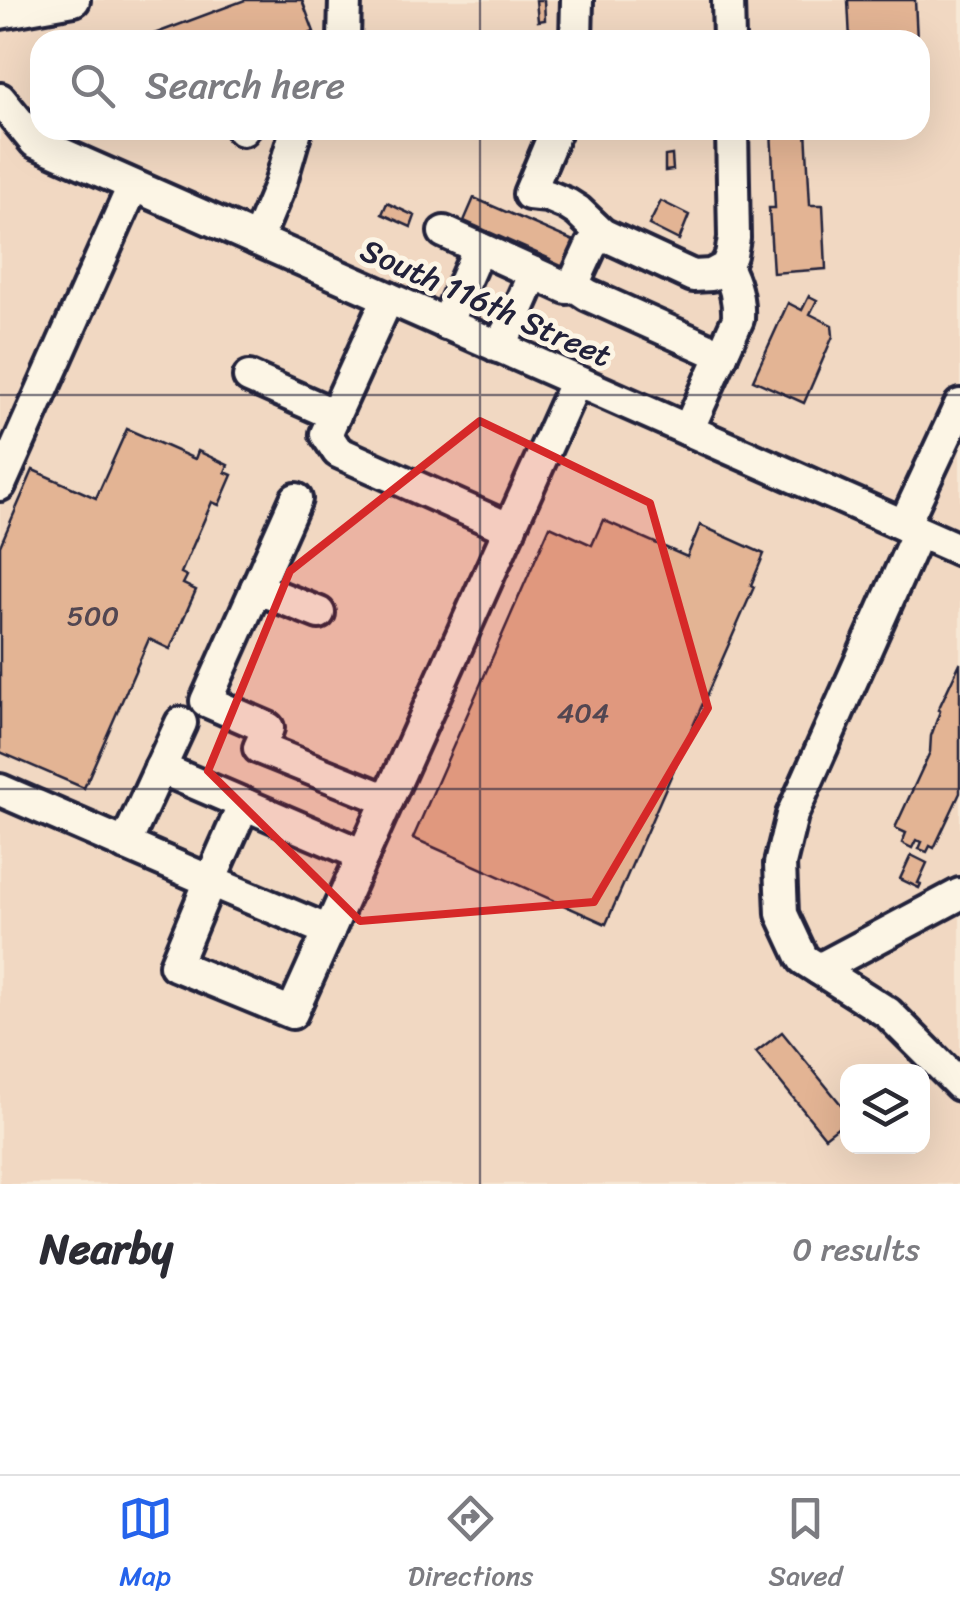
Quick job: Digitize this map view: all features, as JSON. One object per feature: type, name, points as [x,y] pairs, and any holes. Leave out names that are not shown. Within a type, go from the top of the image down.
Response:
[{"type":"street","points":[[0,13],[74,0]]},
{"type":"street","points":[[344,30],[345,0]]},
{"type":"street","points":[[576,30],[577,0]]},
{"type":"street","points":[[728,0],[729,30]]},
{"type":"street","name":"South 116th Street","points":[[0,99],[30,136]]},
{"type":"street","name":"South 116th Street","points":[[33,140],[960,550]]},
{"type":"street","points":[[256,240],[280,184],[293,140]]},
{"type":"street","points":[[552,140],[530,194],[567,204],[602,234],[693,276],[711,275],[726,267],[734,238],[732,140]]},
{"type":"street","points":[[0,485],[133,186]]},
{"type":"street","points":[[444,232],[566,288],[573,285],[591,246],[602,234]]},
{"type":"street","points":[[446,324],[479,248]]},
{"type":"street","points":[[688,430],[738,320],[733,278],[726,267]]},
{"type":"street","points":[[498,346],[534,273]]},
{"type":"street","points":[[573,285],[722,355]]},
{"type":"street","points":[[388,298],[326,434],[338,452],[510,529]]},
{"type":"street","points":[[249,377],[335,415]]},
{"type":"street","points":[[244,804],[175,965],[292,1013],[576,381]]},
{"type":"street","points":[[960,405],[792,815],[780,864],[782,914],[803,959],[888,1013],[960,1085]]},
{"type":"street","points":[[296,499],[206,702],[268,728],[259,748],[388,800]]},
{"type":"street","points":[[256,588],[319,613]]},
{"type":"street","points":[[125,845],[181,723]]},
{"type":"street","points":[[160,768],[363,855]]},
{"type":"street","points":[[0,790],[329,931]]},
{"type":"street","points":[[819,970],[960,894]]},
{"type":"highlighted area","points":[[480,421],[650,503],[708,708],[594,902],[360,921],[208,771],[290,571]]},
{"type":"shaded area","points":[[0,0],[960,0],[960,1184],[0,1184]]},
{"type":"building","points":[[245,0],[302,0],[313,30],[165,30]]},
{"type":"building","points":[[536,0],[544,0],[545,20],[538,21]]},
{"type":"building","points":[[848,0],[915,0],[916,30],[850,30]]},
{"type":"building","points":[[772,140],[807,140],[810,205],[823,205],[826,269],[773,273],[769,208],[775,208]]},
{"type":"building","points":[[672,155],[673,170],[665,171],[665,156]]},
{"type":"building","points":[[474,198],[585,246],[569,281],[545,270],[550,259],[464,221]]},
{"type":"building","points":[[661,201],[689,215],[679,240],[649,225]]},
{"type":"building","points":[[387,203],[415,216],[411,227],[382,214]]},
{"type":"building","points":[[809,296],[817,300],[810,314],[832,325],[833,336],[804,403],[753,380],[788,303],[802,310]]},
{"type":"building","points":[[127,429],[195,459],[198,451],[228,465],[225,472],[232,475],[219,505],[212,502],[181,573],[187,576],[183,584],[196,590],[170,649],[149,639],[84,788],[0,752],[0,546],[33,470],[96,498]]},
{"type":"building","points":[[603,520],[687,557],[700,525],[764,554],[751,585],[754,587],[606,924],[413,838],[550,526],[592,545]]},
{"type":"building","points":[[960,663],[960,793],[934,848],[930,846],[927,852],[919,849],[922,842],[916,840],[912,848],[902,843],[906,833],[895,828],[930,752],[938,710]]},
{"type":"building","points":[[911,855],[927,863],[919,888],[900,879]]},
{"type":"building","points":[[782,1032],[840,1103],[840,1125],[825,1137],[756,1052]]}]
